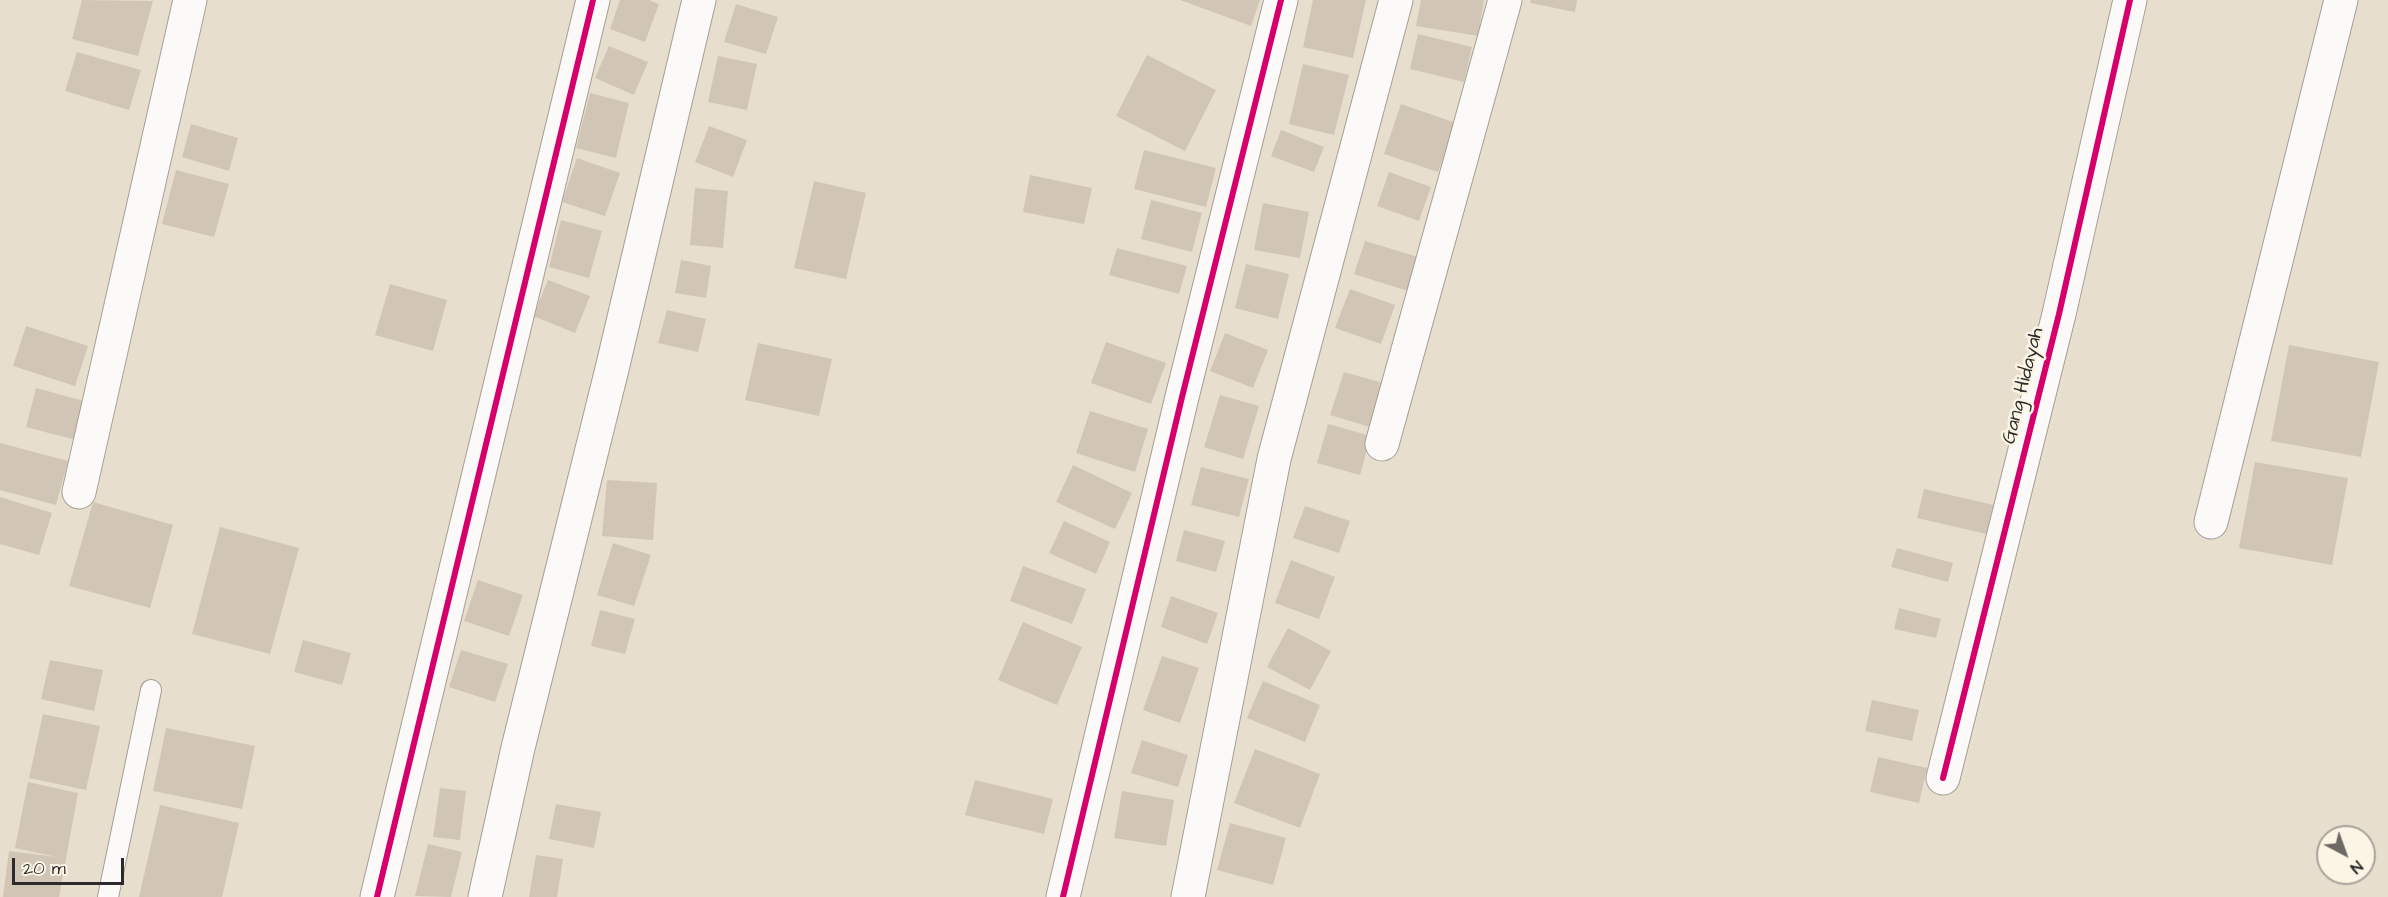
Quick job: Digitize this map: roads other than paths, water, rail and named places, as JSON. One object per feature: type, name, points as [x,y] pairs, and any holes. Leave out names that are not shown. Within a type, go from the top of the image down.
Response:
[{"type":"street","points":[[79,492],[190,0]]},
{"type":"street","points":[[377,897],[593,0]]},
{"type":"street","points":[[485,897],[518,748],[612,369],[699,0]]},
{"type":"street","points":[[1063,897],[1182,397],[1281,0]]},
{"type":"street","points":[[1188,897],[1274,459],[1396,0]]},
{"type":"street","points":[[1382,444],[1505,0]]},
{"type":"street","name":"Gang Hidayah","points":[[1943,778],[2059,314],[2130,0]]},
{"type":"street","points":[[2211,522],[2341,0]]},
{"type":"lane","points":[[108,897],[151,690]]}]
